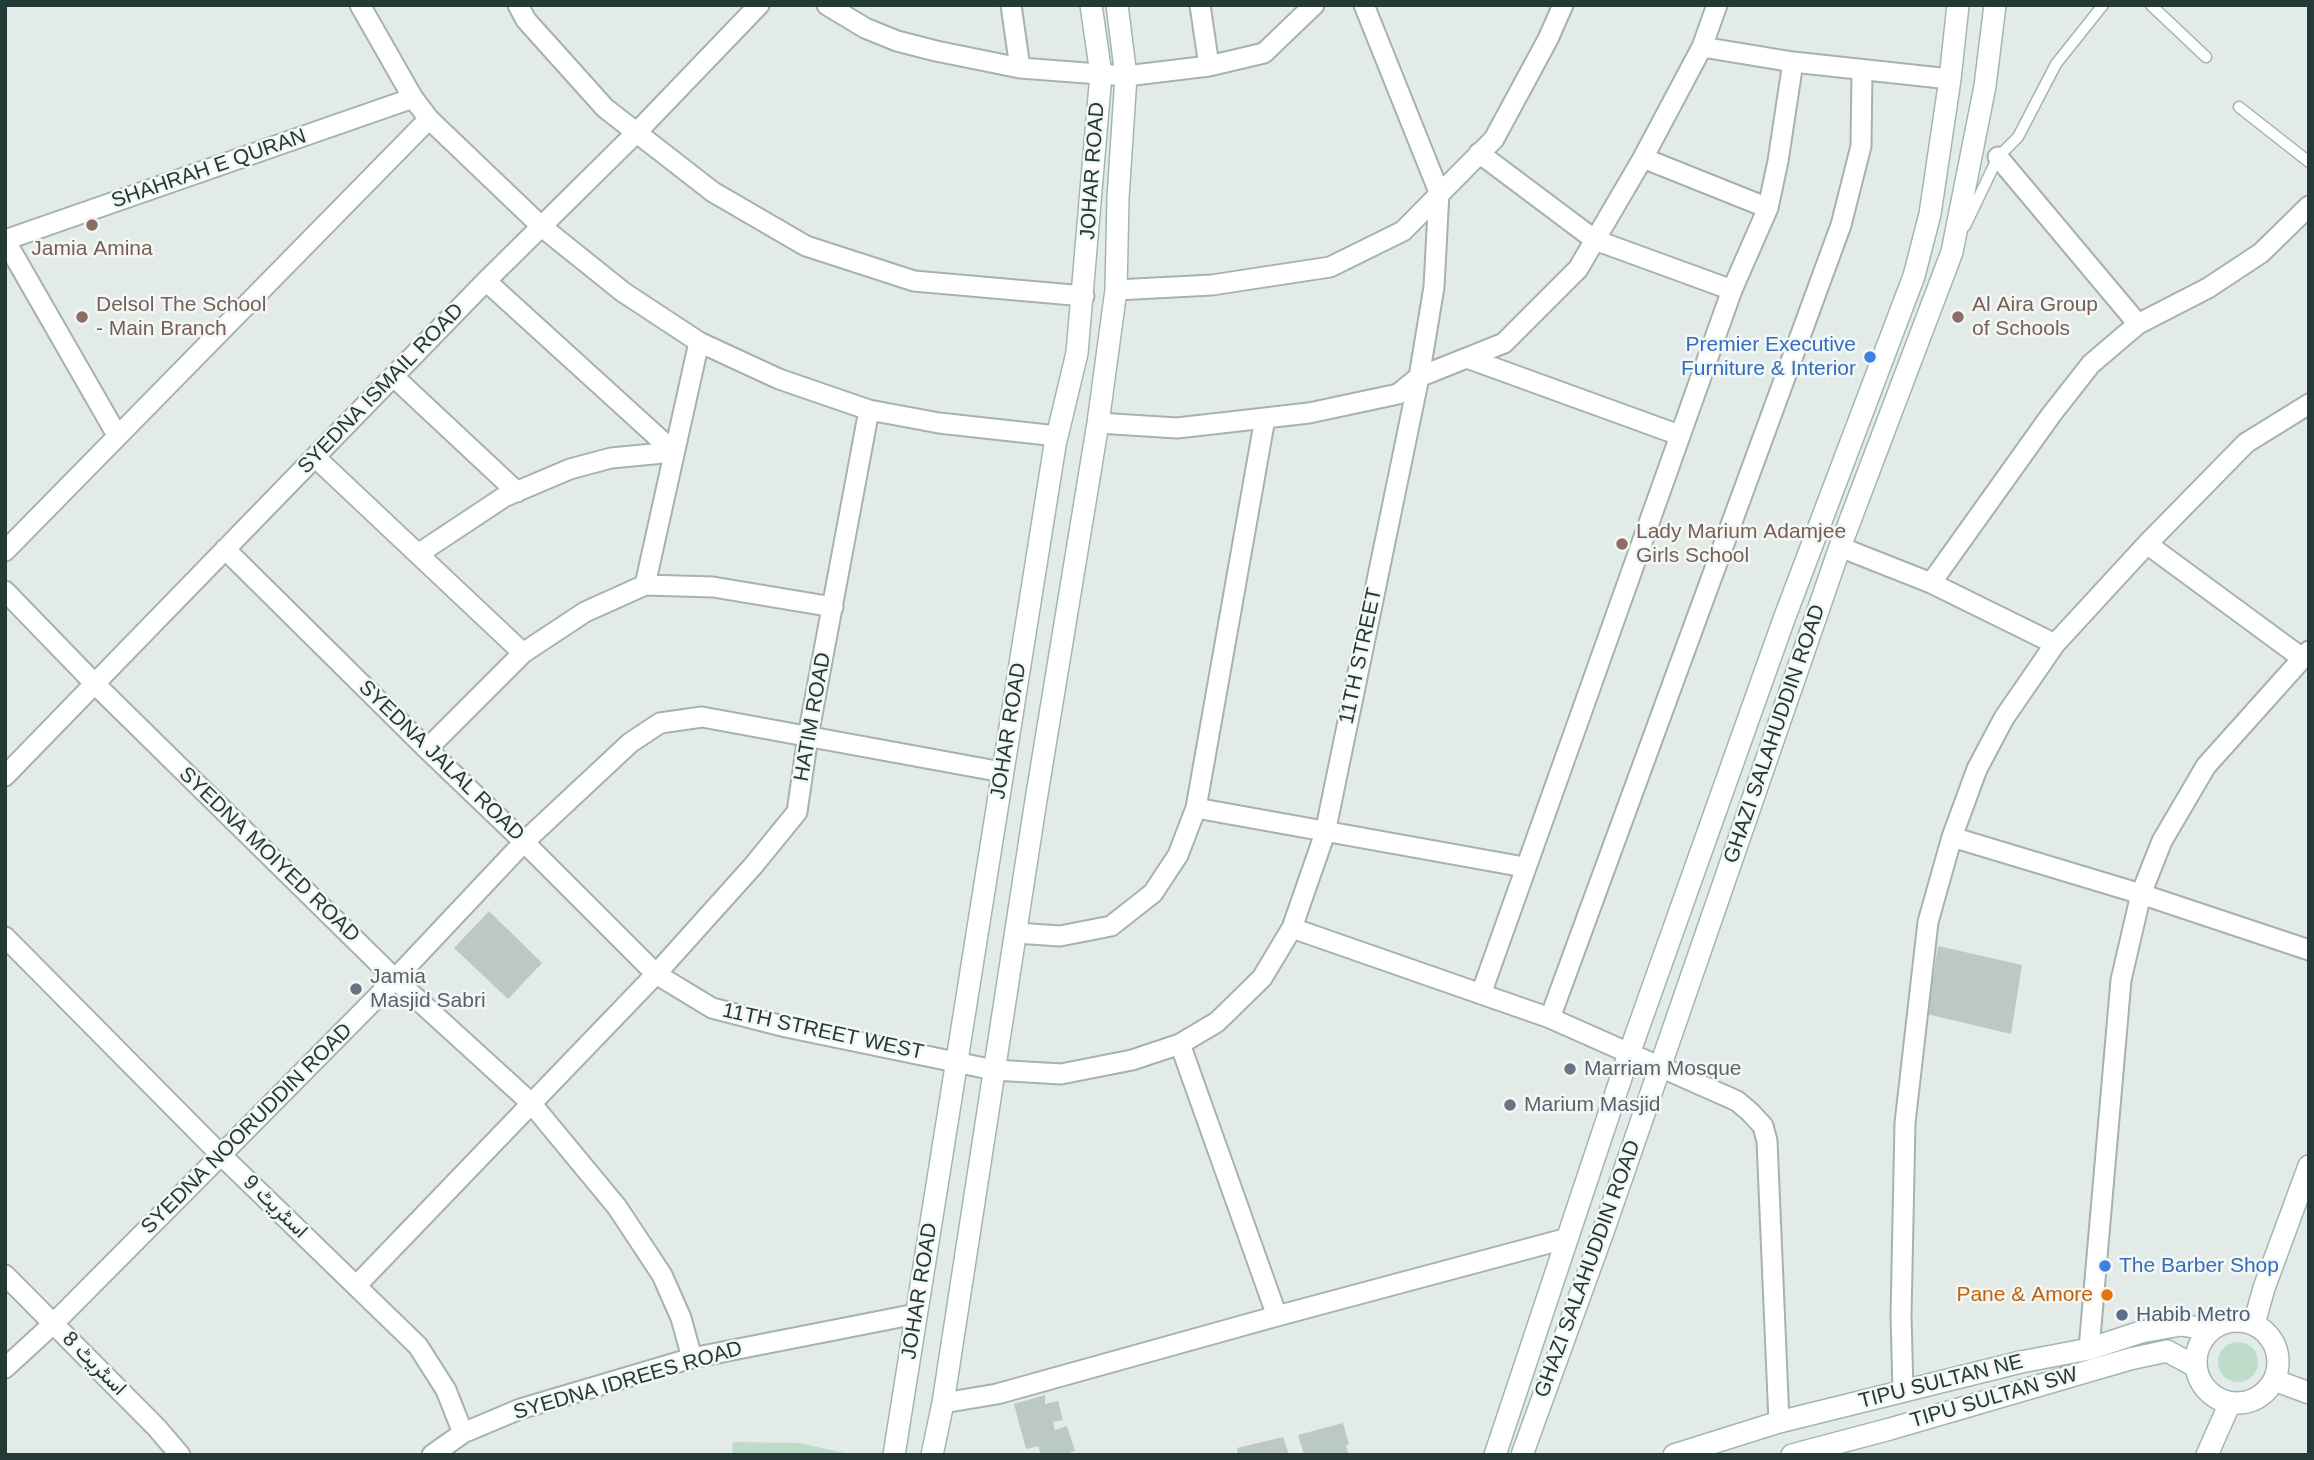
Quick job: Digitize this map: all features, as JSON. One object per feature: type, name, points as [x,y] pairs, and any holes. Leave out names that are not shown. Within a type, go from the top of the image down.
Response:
[{"type":"street","points":[[518,5],[526,20],[604,108],[713,192],[806,246],[914,281],[1084,296]]},
{"type":"street","name":"SYEDNA ISMAIL ROAD","points":[[5,776],[486,281],[637,132],[759,5]]},
{"type":"street","points":[[827,5],[864,27],[897,41],[936,51],[1020,68],[1126,76],[1209,66],[1264,53],[1314,5]]},
{"type":"street","points":[[1011,5],[1020,68]]},
{"type":"street","name":"JOHAR ROAD","points":[[894,1455],[1056,441],[1077,354],[1101,74],[1091,5]]},
{"type":"street","name":"JOHAR ROAD","points":[[932,1455],[943,1403],[1036,800],[1098,423],[1116,290],[1118,198],[1126,76],[1117,5]]},
{"type":"street","points":[[1200,5],[1209,66]]},
{"type":"street","name":"11TH STREET","points":[[958,1061],[994,1070],[1061,1074],[1132,1060],[1180,1044],[1217,1022],[1262,978],[1292,928],[1325,833],[1419,377],[1434,287],[1439,192],[1364,5]]},
{"type":"street","points":[[1116,290],[1212,285],[1330,267],[1403,230],[1494,139],[1548,39],[1563,5]]},
{"type":"street","points":[[1098,423],[1177,428],[1308,413],[1398,394],[1419,377],[1504,343],[1578,269],[1643,158],[1702,47],[1717,5]]},
{"type":"street","name":"GHAZI SALAHUDDIN ROAD","points":[[1495,1455],[1629,1054],[1784,619],[1914,276],[1930,214],[1958,5]]},
{"type":"street","name":"GHAZI SALAHUDDIN ROAD","points":[[1522,1455],[1603,1232],[1840,547],[1952,252],[1985,86],[1995,5]]},
{"type":"street","points":[[362,6],[413,98],[429,119],[542,227],[623,292],[699,342],[779,379],[869,410],[1093,449]]},
{"type":"street","points":[[1954,42],[1990,43]]},
{"type":"street","points":[[1702,47],[1793,62],[1950,79]]},
{"type":"street","points":[[1480,993],[1732,290],[1768,208],[1793,62]]},
{"type":"street","points":[[1550,1018],[1841,225],[1861,146],[1863,71]]},
{"type":"street","name":"SHAHRAH E QURAN","points":[[5,240],[413,98]]},
{"type":"street","points":[[8,540],[117,435],[429,119]]},
{"type":"street","points":[[1479,153],[1595,240],[1732,290]]},
{"type":"street","points":[[1998,157],[2138,324]]},
{"type":"street","points":[[1643,158],[1768,208]]},
{"type":"street","points":[[1931,583],[2051,415],[2091,365],[2138,324],[2208,288],[2261,253],[2309,206]]},
{"type":"street","points":[[5,240],[117,435]]},
{"type":"street","points":[[486,281],[674,452]]},
{"type":"street","points":[[645,585],[699,342]]},
{"type":"street","points":[[1467,358],[1679,435]]},
{"type":"street","points":[[394,377],[517,492]]},
{"type":"street","points":[[1903,1391],[1901,1316],[1905,1122],[1928,922],[1952,837],[1977,769],[2004,718],[2055,644],[2147,544],[2246,443],[2309,404]]},
{"type":"street","name":"HATIM ROAD","points":[[356,1286],[656,974],[753,866],[797,811],[808,736],[869,410]]},
{"type":"street","points":[[1016,933],[1059,936],[1111,926],[1153,893],[1178,855],[1196,808],[1265,418]]},
{"type":"street","points":[[418,554],[504,497],[570,469],[611,458],[674,452]]},
{"type":"street","points":[[315,457],[523,653]]},
{"type":"street","points":[[2090,1349],[2121,980],[2141,894],[2162,841],[2206,766],[2305,654],[2147,544]]},
{"type":"street","points":[[1840,547],[1931,583],[2055,644]]},
{"type":"street","name":"SYEDNA JALAL ROAD","points":[[225,549],[656,974]]},
{"type":"street","points":[[427,749],[523,653],[585,612],[645,585],[713,587],[833,607]]},
{"type":"street","name":"SYEDNA MOIYED ROAD","points":[[5,591],[96,685],[395,979],[531,1103],[617,1207],[662,1275],[681,1318],[692,1358]]},
{"type":"street","name":"SYEDNA NOORUDDIN ROAD","points":[[5,1368],[53,1324],[395,979],[524,842],[630,743],[660,723],[702,717],[1002,772]]},
{"type":"street","points":[[998,795],[1036,800]]},
{"type":"street","points":[[1196,808],[1524,867]]},
{"type":"street","points":[[1952,837],[2141,894],[2309,950]]},
{"type":"street","points":[[1292,928],[1550,1018],[1659,1069],[1737,1101],[1763,1126],[1767,1141],[1779,1422]]},
{"type":"street","name":"اسٹریٹ 9","points":[[5,937],[221,1155],[418,1346],[446,1390],[463,1433]]},
{"type":"street","name":"11TH STREET WEST","points":[[656,974],[712,1008],[786,1027],[958,1061]]},
{"type":"street","points":[[1180,1044],[1277,1316]]},
{"type":"street","points":[[2211,1330],[2202,1341],[2195,1366],[2203,1386],[2216,1398],[2230,1402],[2243,1403],[2266,1391],[2274,1380],[2278,1358],[2274,1344],[2266,1332],[2254,1324],[2264,1288],[2309,1166]]},
{"type":"street","points":[[943,1403],[997,1394],[1568,1238]]},
{"type":"street","name":"اسٹریٹ 8","points":[[5,1275],[157,1428],[180,1455]]},
{"type":"street","name":"SYEDNA IDREES ROAD","points":[[432,1455],[463,1433],[520,1409],[692,1358],[916,1314]]},
{"type":"street","name":"TIPU SULTAN NE","points":[[1674,1455],[1779,1422],[2021,1362],[2090,1349],[2141,1332],[2181,1325],[2211,1330],[2220,1324],[2234,1321],[2254,1324]]},
{"type":"street","name":"TIPU SULTAN SW","points":[[1792,1455],[2130,1359],[2167,1352],[2195,1366]]},
{"type":"street","points":[[2274,1380],[2309,1393]]},
{"type":"street","points":[[2207,1455],[2230,1402]]},
{"type":"lane","points":[[1952,252],[1998,157],[2018,137],[2056,64],[2103,5]]},
{"type":"lane","points":[[2151,5],[2206,57]]},
{"type":"lane","points":[[2239,107],[2309,162]]},
{"type":"green space","points":[[2238,1342],[2252,1348],[2258,1362],[2252,1376],[2238,1382],[2224,1376],[2218,1362],[2224,1348]]},
{"type":"green space","points":[[733,1442],[800,1443],[853,1455],[732,1455]]},
{"type":"building","points":[[489,911],[542,963],[508,999],[454,948]]},
{"type":"building","points":[[1938,946],[2022,965],[2011,1034],[1927,1014]]},
{"type":"building","points":[[1045,1395],[1045,1404],[1058,1401],[1063,1420],[1053,1422],[1055,1430],[1067,1426],[1075,1451],[1070,1452],[1071,1455],[1041,1455],[1038,1446],[1026,1449],[1014,1404]]},
{"type":"building","points":[[1343,1423],[1349,1455],[1304,1455],[1298,1435]]},
{"type":"building","points":[[1283,1437],[1289,1455],[1238,1455],[1237,1448]]},
{"type":"place","name":"Jamia Amina","points":[[92,225]]},
{"type":"place","name":"Delsol The School - Main Branch","points":[[82,317]]},
{"type":"place","name":"Al Aira Group of Schools","points":[[1958,317]]},
{"type":"place","name":"Premier Executive Furniture & Interior","points":[[1870,357]]},
{"type":"place","name":"Lady Marium Adamjee Girls School","points":[[1622,544]]},
{"type":"place","name":"Jamia Masjid Sabri","points":[[356,989]]},
{"type":"place","name":"Marriam Mosque","points":[[1570,1069]]},
{"type":"place","name":"Marium Masjid","points":[[1510,1105]]},
{"type":"place","name":"The Barber Shop","points":[[2105,1266]]},
{"type":"place","name":"Pane & Amore","points":[[2107,1295]]},
{"type":"place","name":"Habib Metro","points":[[2122,1315]]}]
